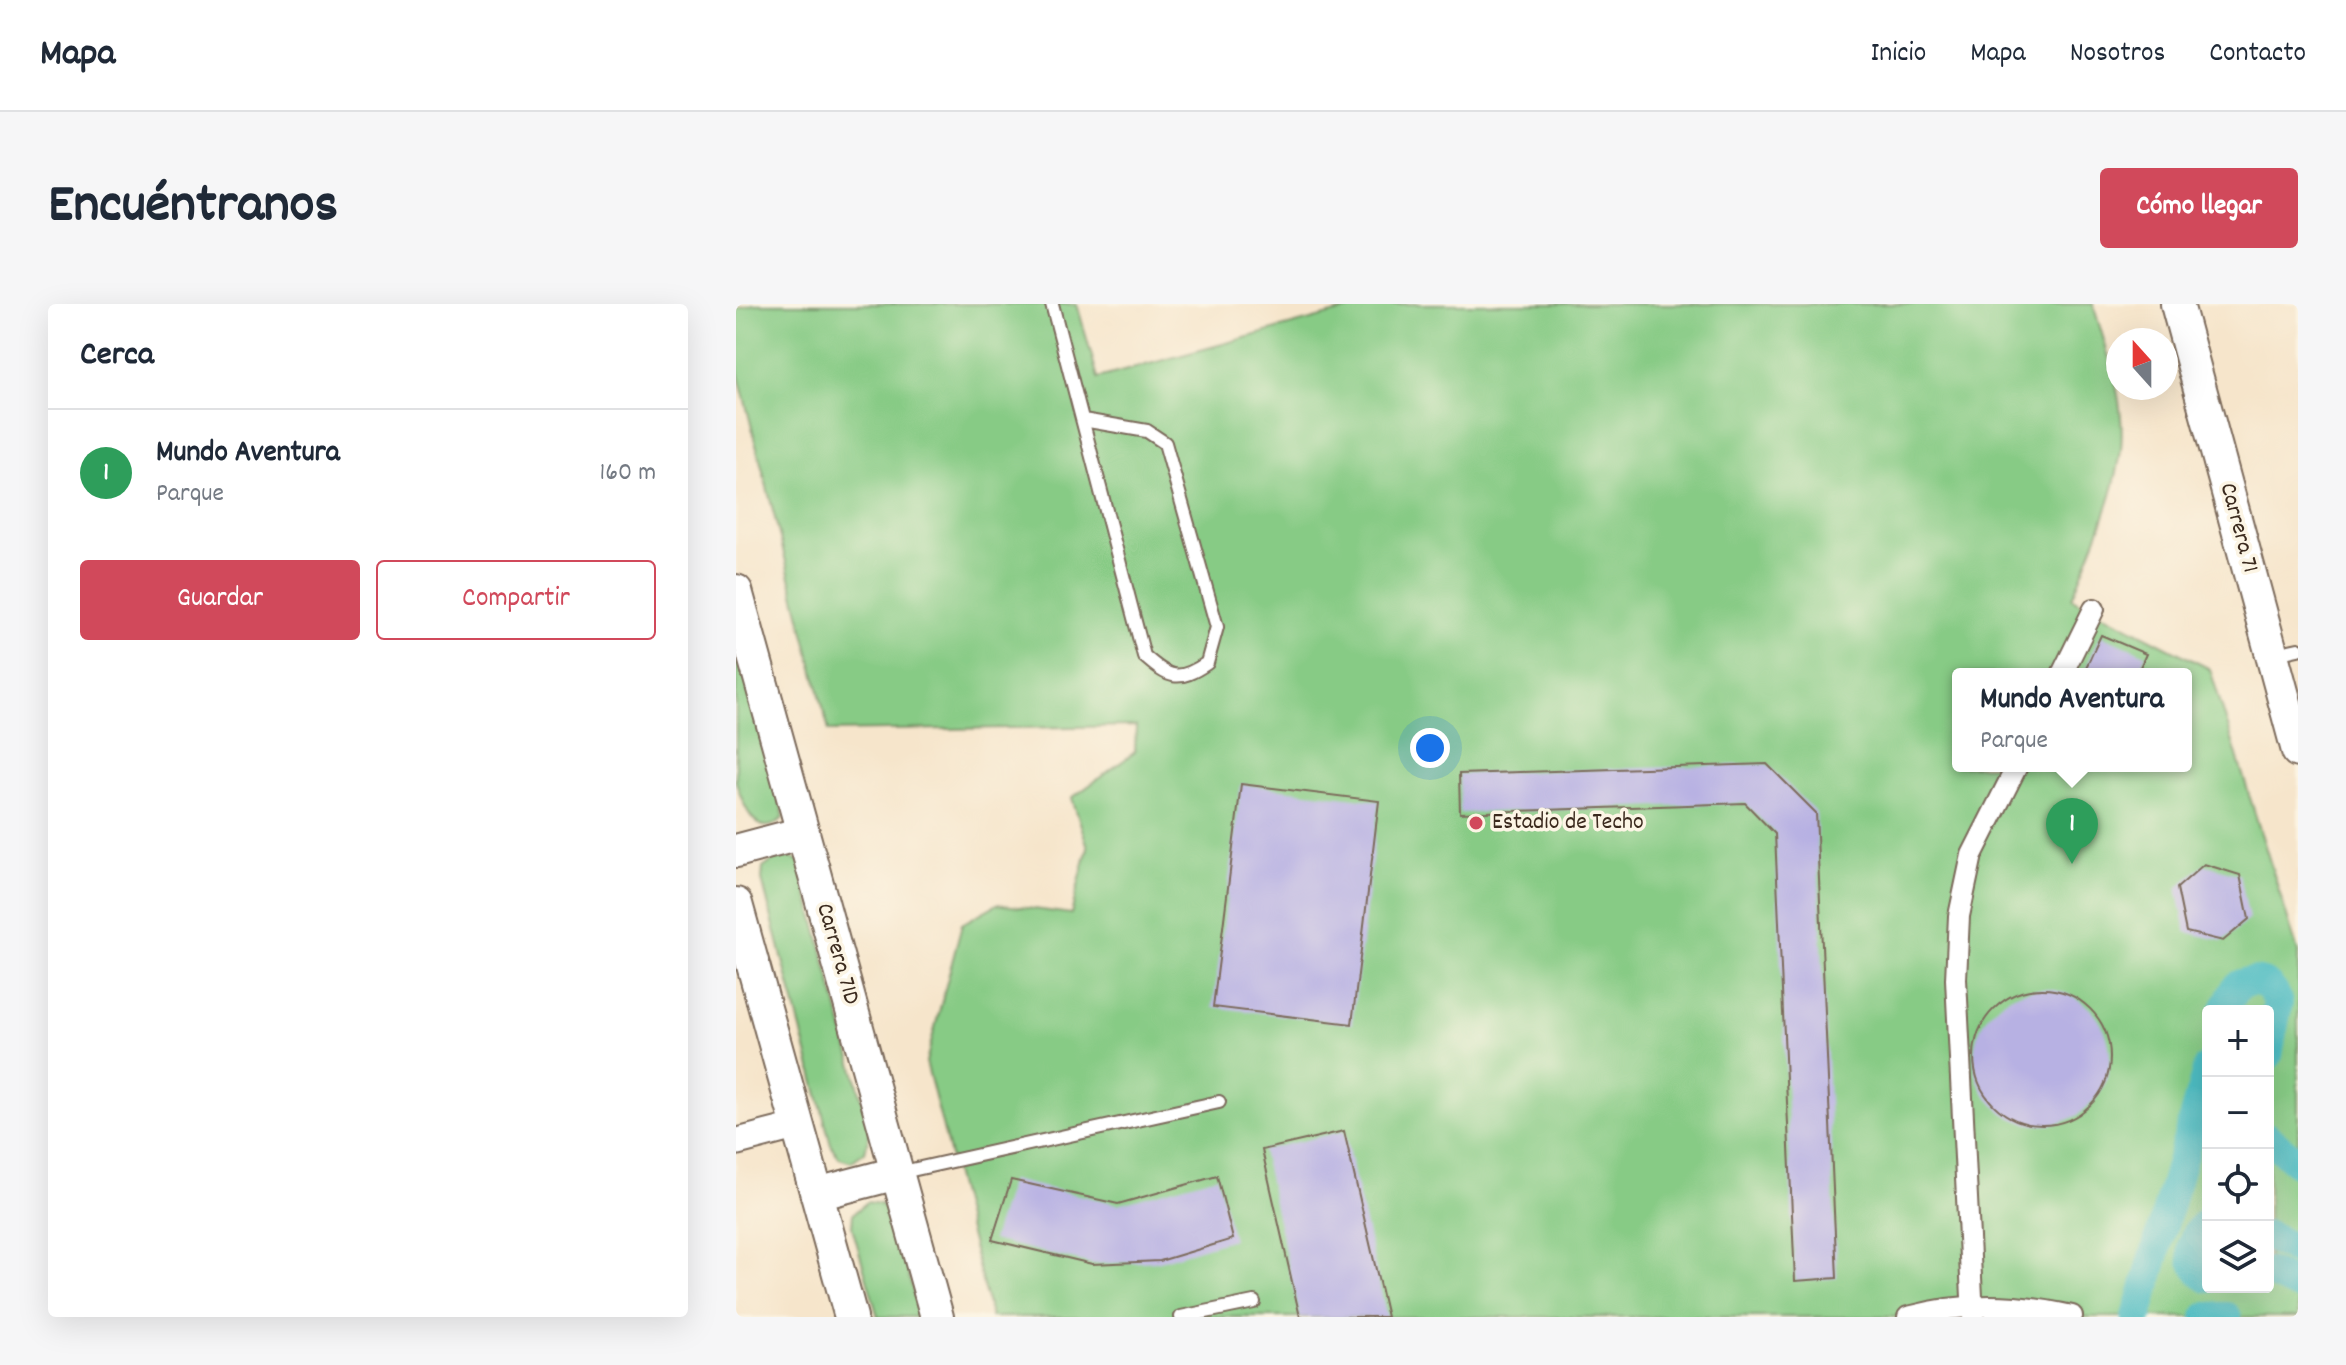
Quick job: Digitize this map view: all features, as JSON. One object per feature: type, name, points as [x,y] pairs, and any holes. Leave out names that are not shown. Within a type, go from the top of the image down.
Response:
[{"type":"street","name":"Carrera 71","points":[[2180,305],[2285,652],[2298,751]]},
{"type":"street","name":"Carrera 71D","points":[[736,591],[937,1317]]},
{"type":"street","points":[[2065,668],[2094,609]]},
{"type":"street","points":[[1972,1311],[1956,979],[1959,916],[1972,855],[2014,772]]},
{"type":"street","points":[[736,851],[803,833]]},
{"type":"street","points":[[737,915],[851,1317]]},
{"type":"street","points":[[736,1142],[797,1126]]},
{"type":"street","points":[[817,1194],[897,1173]]},
{"type":"street","points":[[1908,1317],[2019,1306],[2072,1316]]},
{"type":"lane","points":[[1052,304],[1144,656],[1165,674],[1188,676],[1207,663],[1217,627],[1165,443],[1147,431],[1083,420]]},
{"type":"lane","points":[[897,1173],[1219,1102]]},
{"type":"lane","points":[[1181,1317],[1254,1302]]},
{"type":"green space","name":"Estadio de Techo","points":[[754,304],[1077,304],[1098,378],[1369,304],[2093,304],[2106,347],[2106,400],[2119,400],[2122,438],[2112,493],[2072,598],[2210,669],[2298,952],[2298,1317],[991,1317],[926,1062],[962,924],[997,904],[1071,914],[1088,847],[1072,798],[1135,752],[1136,726],[829,731],[736,365],[736,309]]},
{"type":"green space","points":[[736,629],[784,817],[766,826],[752,818],[736,781]]},
{"type":"green space","points":[[790,857],[799,861],[870,1131],[865,1152],[851,1162],[839,1158],[831,1145],[762,880],[763,868],[774,860]]},
{"type":"green space","points":[[867,1202],[880,1204],[892,1214],[920,1317],[878,1317],[852,1227],[853,1214]]},
{"type":"building","points":[[2101,635],[2146,654],[2140,668],[2086,668]]},
{"type":"building","points":[[1767,764],[1816,813],[1837,1278],[1795,1281],[1775,834],[1745,803],[1460,813],[1459,774]]},
{"type":"building","points":[[1241,784],[1379,801],[1352,1024],[1213,1007]]},
{"type":"building","points":[[2204,864],[2240,875],[2249,919],[2223,941],[2186,932],[2177,888]]},
{"type":"building","points":[[2042,989],[2068,994],[2090,1009],[2105,1031],[2110,1057],[2105,1083],[2090,1105],[2068,1120],[2042,1125],[2016,1120],[1994,1105],[1979,1083],[1974,1057],[1979,1031],[1994,1009],[2016,994]]},
{"type":"building","points":[[1344,1131],[1387,1317],[1300,1317],[1262,1150]]},
{"type":"building","points":[[1217,1176],[1233,1239],[1160,1261],[1092,1264],[992,1240],[1011,1180],[1118,1204]]},
{"type":"waterway","points":[[2227,1005],[2237,986],[2250,981],[2262,983],[2278,1002],[2274,1023]]},
{"type":"waterway","points":[[2137,1317],[2205,1077]]},
{"type":"waterway","points":[[2274,1143],[2298,1163]]},
{"type":"waterway","points":[[2202,1227],[2192,1250],[2202,1273]]},
{"type":"waterway","points":[[2274,1239],[2298,1251]]},
{"type":"waterway","points":[[2274,1275],[2298,1286]]},
{"type":"waterway","points":[[2207,1317],[2227,1317]]},
{"type":"place","name":"Estadio de Techo","points":[[1476,823]]},
{"type":"place","name":"Mundo Aventura","points":[[2072,864]]}]
